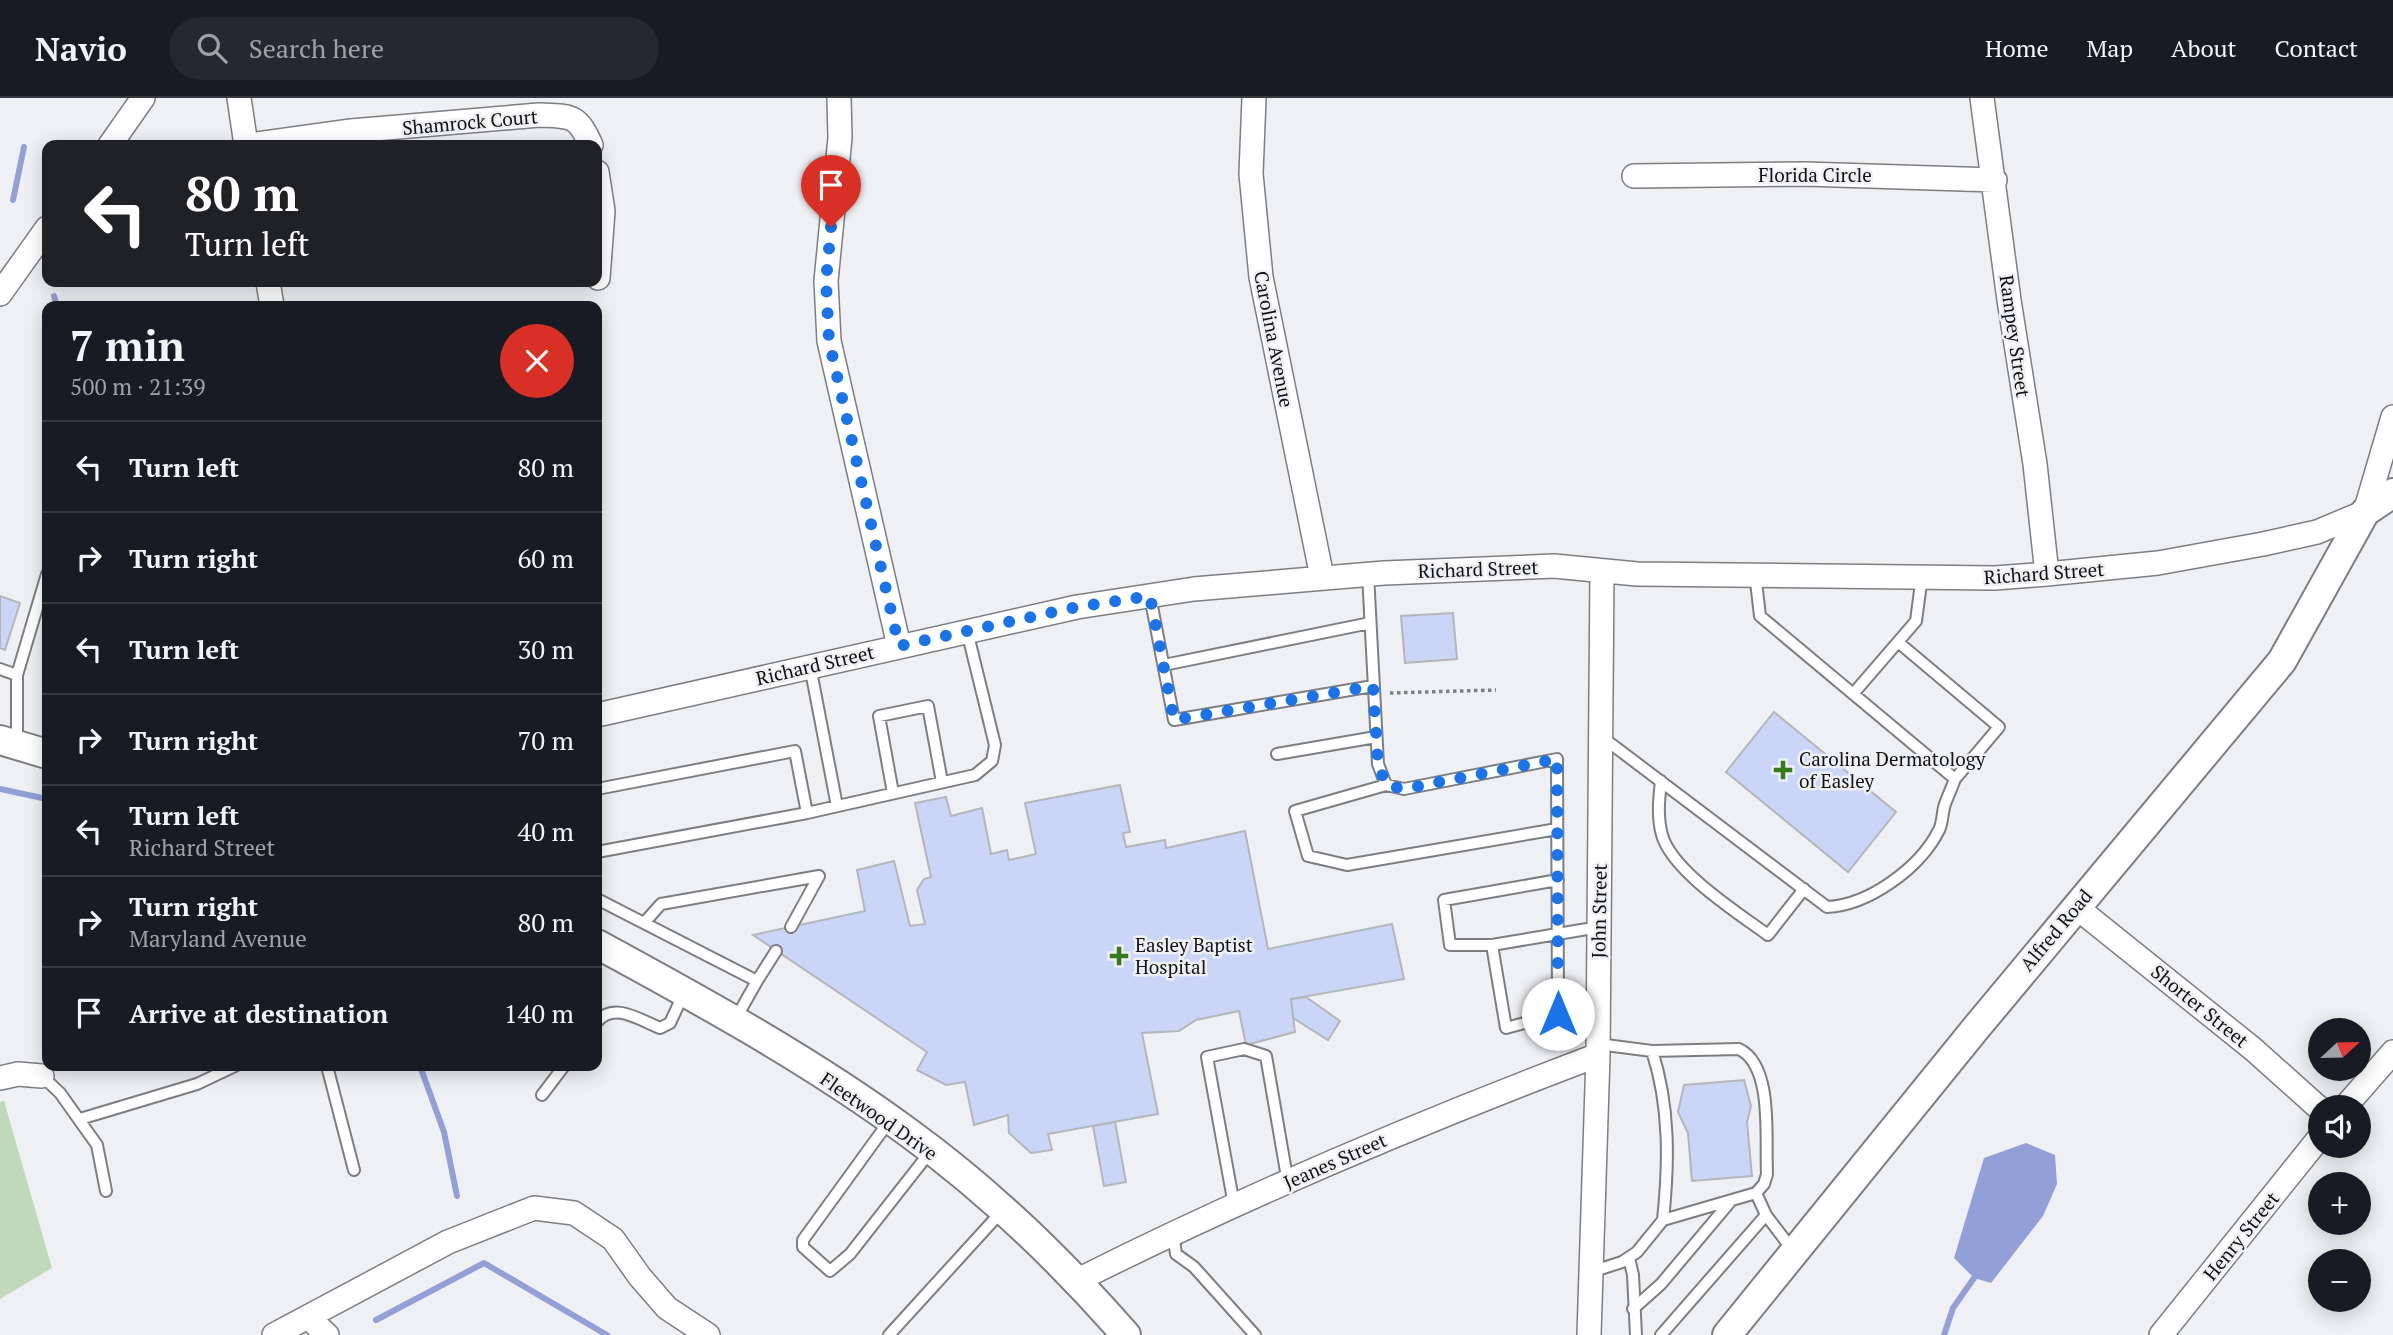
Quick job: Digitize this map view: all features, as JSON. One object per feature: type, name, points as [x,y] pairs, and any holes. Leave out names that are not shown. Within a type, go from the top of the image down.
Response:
[{"type":"street","points":[[114,140],[143,98]]},
{"type":"street","points":[[239,98],[247,140]]},
{"type":"street","points":[[839,98],[840,138],[826,281],[829,341],[899,646]]},
{"type":"street","name":"Carolina Avenue","points":[[1254,98],[1251,174],[1261,277],[1322,578]]},
{"type":"street","name":"Rampey Street","points":[[1982,98],[2009,300],[2035,464],[2047,574]]},
{"type":"street","name":"Shamrock Court","points":[[285,140],[351,131],[538,115],[569,116],[582,124],[590,140]]},
{"type":"street","name":"Florida Circle","points":[[1634,176],[1805,174],[1995,180]]},
{"type":"street","points":[[602,204],[602,224]]},
{"type":"street","points":[[0,294],[42,235]]},
{"type":"street","points":[[2365,513],[2393,417]]},
{"type":"street","points":[[2365,513],[2393,493]]},
{"type":"street","name":"Richard Street","points":[[602,714],[1077,607],[1150,596],[1368,574],[1554,566],[1637,574],[2047,574],[2158,564],[2263,544],[2317,532],[2365,513]]},
{"type":"street","name":"Alfred Road","points":[[1727,1335],[2076,907],[2282,661],[2365,513]]},
{"type":"street","name":"John Street","points":[[1589,1335],[1598,1050],[1602,571]]},
{"type":"street","points":[[9,742],[42,752]]},
{"type":"street","name":"Shorter Street","points":[[2076,907],[2253,1049],[2308,1098]]},
{"type":"street","name":"Fleetwood Drive","points":[[602,947],[734,1021],[890,1121],[931,1151],[1002,1210],[1078,1280],[1126,1335]]},
{"type":"street","name":"Jeanes Street","points":[[1078,1280],[1173,1233],[1235,1208],[1391,1136],[1598,1050]]},
{"type":"street","points":[[2355,1095],[2393,1052]]},
{"type":"street","points":[[0,1078],[18,1074],[42,1076]]},
{"type":"street","name":"Henry Street","points":[[2161,1335],[2308,1152]]},
{"type":"street","points":[[274,1335],[449,1242],[534,1208],[574,1213],[613,1239],[640,1277],[667,1308],[708,1335]]},
{"type":"street","points":[[308,1317],[327,1335]]},
{"type":"lane","points":[[1755,573],[1760,616],[1955,779]]},
{"type":"lane","points":[[1368,574],[1378,764],[1386,785]]},
{"type":"lane","points":[[1853,694],[1916,621],[1922,576]]},
{"type":"lane","points":[[9,742],[17,675],[42,591]]},
{"type":"lane","points":[[1150,596],[1174,720],[1374,690]]},
{"type":"lane","points":[[1164,665],[1370,623]]},
{"type":"lane","points":[[602,851],[807,813],[975,775],[992,761],[995,745],[967,631]]},
{"type":"lane","points":[[1601,736],[1827,907],[1844,906],[1900,875],[1921,857],[1940,829],[1945,805],[1955,779],[1999,727],[1898,642]]},
{"type":"lane","points":[[810,666],[837,806]]},
{"type":"lane","points":[[0,668],[17,675]]},
{"type":"lane","points":[[893,793],[879,716],[928,706],[942,782]]},
{"type":"lane","points":[[1276,754],[1376,737]]},
{"type":"lane","points":[[602,788],[795,751],[807,813]]},
{"type":"lane","points":[[1492,945],[1506,1028],[1558,1014],[1557,759],[1404,789],[1386,785],[1295,811],[1308,856],[1347,865],[1557,829]]},
{"type":"lane","points":[[1661,781],[1662,837],[1674,859],[1743,917],[1768,934],[1804,889]]},
{"type":"lane","points":[[644,923],[660,904],[819,876],[791,927]]},
{"type":"lane","points":[[1558,880],[1444,900],[1450,945],[1492,945],[1599,927]]},
{"type":"lane","points":[[602,902],[757,981]]},
{"type":"lane","points":[[734,1021],[776,951]]},
{"type":"lane","points":[[602,1015],[618,1011],[660,1028],[670,1023],[684,992]]},
{"type":"lane","points":[[1235,1208],[1207,1057],[1244,1049],[1266,1056],[1288,1183]]},
{"type":"lane","points":[[1598,1050],[1739,1049],[1755,1062],[1763,1089],[1767,1174],[1764,1184],[1756,1193],[1662,1220]]},
{"type":"lane","points":[[1591,1272],[1629,1258],[1650,1238],[1662,1220],[1667,1126],[1660,1075],[1652,1051]]},
{"type":"lane","points":[[80,1119],[197,1084],[224,1071]]},
{"type":"lane","points":[[328,1071],[354,1170]]},
{"type":"lane","points":[[542,1095],[560,1071]]},
{"type":"lane","points":[[42,1076],[80,1119],[97,1145],[106,1191]]},
{"type":"lane","points":[[890,1121],[803,1240],[803,1247],[830,1271],[850,1254],[931,1151]]},
{"type":"lane","points":[[1756,1193],[1766,1215],[1794,1252]]},
{"type":"lane","points":[[1633,1309],[1661,1284],[1730,1202]]},
{"type":"lane","points":[[889,1335],[1002,1210]]},
{"type":"lane","points":[[1661,1335],[1766,1215]]},
{"type":"lane","points":[[1173,1233],[1176,1254],[1194,1267],[1255,1335]]},
{"type":"lane","points":[[1629,1258],[1633,1275],[1636,1335]]},
{"type":"path","points":[[1374,690],[1496,690]]},
{"type":"green space","points":[[4,1101],[52,1268],[0,1299],[0,1102]]},
{"type":"water","points":[[2026,1143],[2055,1155],[2057,1184],[2043,1216],[1991,1283],[1974,1278],[1954,1258],[1984,1158]]},
{"type":"building","points":[[0,596],[20,603],[5,650],[0,648]]},
{"type":"building","points":[[1453,613],[1457,659],[1405,663],[1401,616]]},
{"type":"building","points":[[1774,712],[1896,812],[1848,872],[1726,772]]},
{"type":"building","points":[[1120,785],[1130,832],[1123,833],[1126,847],[1165,840],[1166,848],[1245,831],[1268,949],[1392,924],[1404,979],[1291,999],[1295,1032],[1246,1045],[1239,1011],[1196,1020],[1179,1031],[1142,1033],[1158,1114],[1048,1134],[1052,1150],[1031,1153],[1009,1133],[1008,1115],[974,1125],[965,1082],[946,1085],[917,1070],[927,1052],[753,935],[865,911],[857,870],[894,861],[910,926],[925,924],[917,890],[924,879],[931,877],[915,803],[946,797],[951,816],[982,808],[991,854],[1007,850],[1009,860],[1036,854],[1025,803]]},
{"type":"building","points":[[1306,997],[1340,1021],[1328,1040],[1293,1018],[1291,999]]},
{"type":"building","points":[[1744,1080],[1751,1106],[1747,1122],[1752,1176],[1692,1181],[1688,1133],[1678,1112],[1684,1085]]},
{"type":"building","points":[[1115,1122],[1126,1182],[1104,1186],[1093,1126]]},
{"type":"waterway","points":[[13,200],[24,147]]},
{"type":"waterway","points":[[54,296],[56,301]]},
{"type":"waterway","points":[[0,789],[42,798]]},
{"type":"waterway","points":[[422,1071],[444,1132],[457,1196]]},
{"type":"waterway","points":[[376,1320],[484,1263],[607,1335]]},
{"type":"waterway","points":[[1944,1335],[1953,1308],[1974,1278]]},
{"type":"place","name":"Carolina Dermatology of Easley","points":[[1783,770]]},
{"type":"place","name":"Easley Baptist Hospital","points":[[1119,956]]},
{"type":"route","points":[[831,227],[826,281],[829,341],[899,646],[1077,607],[1150,596],[1174,720],[1373,686],[1378,764],[1386,785],[1404,789],[1557,759],[1558,1014]]}]
